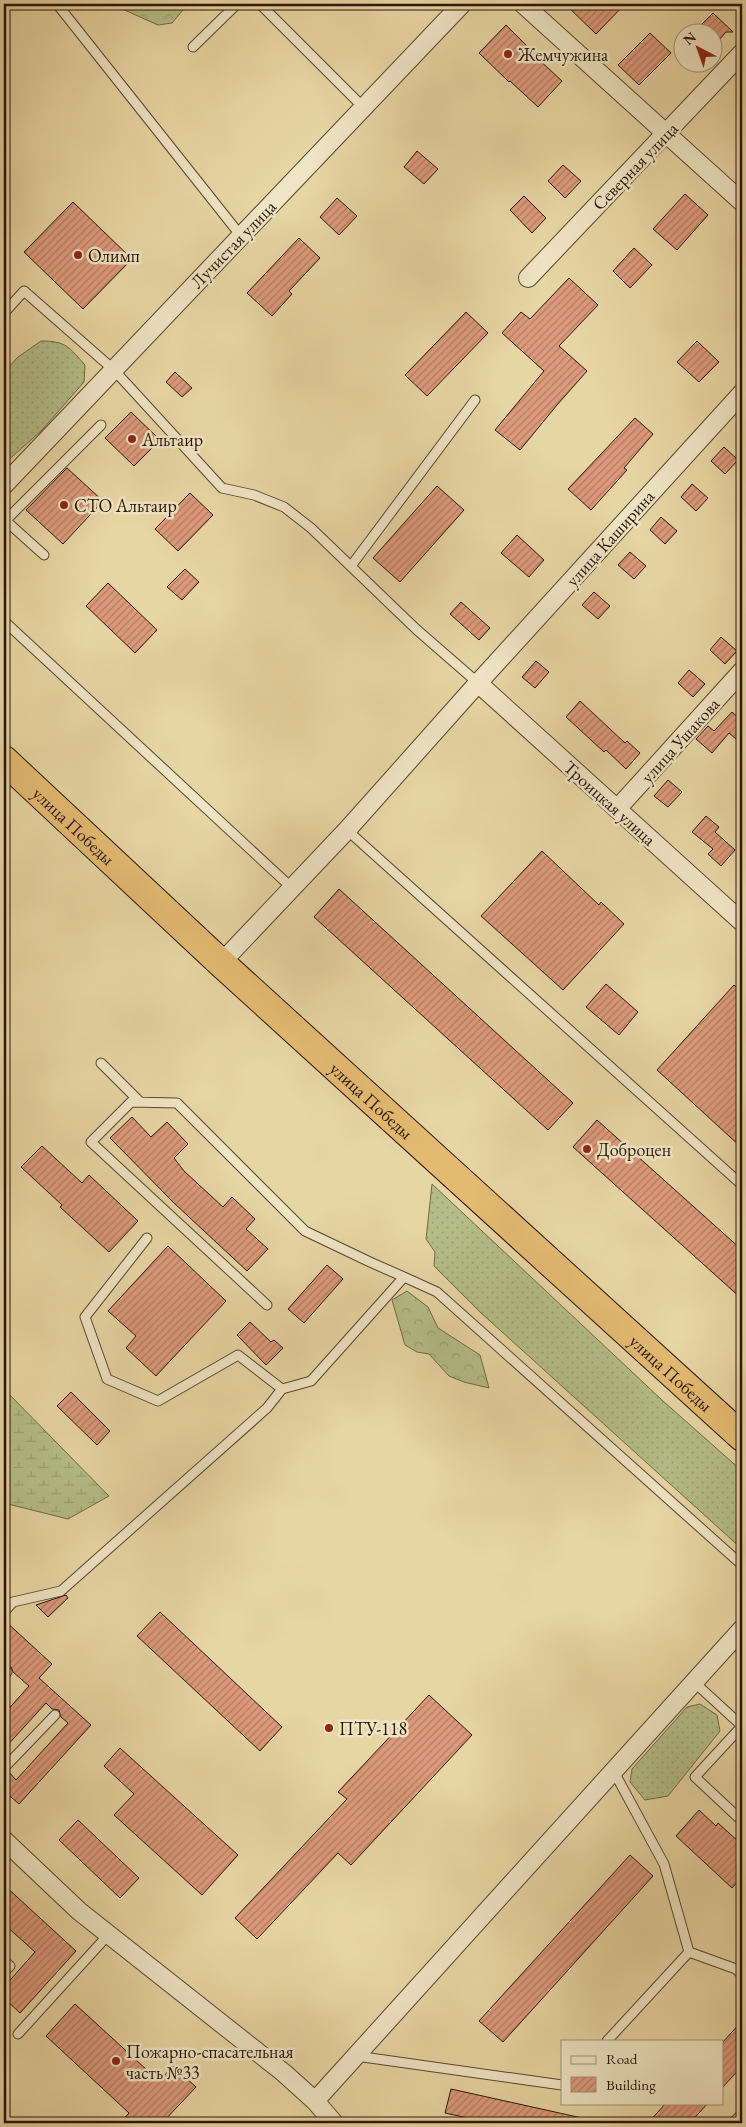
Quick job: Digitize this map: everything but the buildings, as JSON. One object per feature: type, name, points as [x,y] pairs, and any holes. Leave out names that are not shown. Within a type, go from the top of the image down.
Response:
[{"type":"highway","name":"улица Победы","points":[[4,760],[221,963],[742,1437]]},
{"type":"street","name":"Лучистая улица","points":[[4,485],[462,4]]},
{"type":"street","points":[[523,4],[742,202]]},
{"type":"street","name":"Северная улица","points":[[528,278],[742,53]]},
{"type":"street","name":"улица Каширина","points":[[221,963],[347,830],[742,393]]},
{"type":"street","name":"улица Ушакова","points":[[617,809],[742,671]]},
{"type":"street","name":"Троицкая улица","points":[[478,683],[742,922]]},
{"type":"street","points":[[315,2101],[742,1629]]},
{"type":"street","points":[[4,1840],[79,1911],[284,2072],[315,2101],[334,2123]]},
{"type":"lane","points":[[57,4],[241,236]]},
{"type":"lane","points":[[193,47],[237,4]]},
{"type":"lane","points":[[260,4],[363,107]]},
{"type":"lane","points":[[4,313],[24,291],[114,370],[222,488],[254,495],[284,507],[311,528],[416,629],[478,683]]},
{"type":"lane","points":[[351,566],[475,400]]},
{"type":"lane","points":[[44,555],[5,519],[101,425]]},
{"type":"lane","points":[[4,621],[292,888]]},
{"type":"lane","points":[[347,830],[742,1184]]},
{"type":"lane","points":[[101,1063],[140,1102]]},
{"type":"lane","points":[[267,1305],[91,1142],[130,1102],[177,1103],[305,1230],[437,1292],[742,1565]]},
{"type":"lane","points":[[147,1238],[85,1317],[107,1379],[158,1401],[238,1355],[282,1389]]},
{"type":"lane","points":[[4,1612],[13,1602],[61,1591],[267,1408],[282,1389],[311,1381],[404,1277]]},
{"type":"lane","points":[[694,1682],[742,1726],[695,1778],[742,1821]]},
{"type":"lane","points":[[4,1768],[55,1715]]},
{"type":"lane","points":[[613,1770],[664,1864],[689,1952]]},
{"type":"lane","points":[[18,2034],[109,1934]]},
{"type":"lane","points":[[689,1952],[736,1969],[742,1975]]},
{"type":"lane","points":[[608,2040],[689,1952]]},
{"type":"lane","points":[[4,1961],[10,1966],[4,1972]]},
{"type":"lane","points":[[356,2056],[561,2085]]},
{"type":"lane","points":[[734,2123],[742,2114]]},
{"type":"green space","points":[[111,4],[188,4],[172,23],[158,25]]},
{"type":"green space","points":[[41,341],[56,342],[71,349],[85,365],[84,382],[42,430],[4,464],[4,372],[18,357]]},
{"type":"green space","points":[[432,1184],[663,1401],[742,1471],[742,1549],[480,1312],[434,1266],[435,1252],[426,1239]]},
{"type":"green space","points":[[407,1291],[428,1307],[438,1328],[480,1355],[489,1388],[449,1376],[429,1354],[417,1352],[405,1345],[392,1300]]},
{"type":"green space","points":[[4,1389],[109,1496],[68,1519],[4,1503]]},
{"type":"green space","points":[[700,1704],[717,1715],[720,1731],[668,1796],[645,1800],[630,1782],[632,1769],[687,1707]]},
{"type":"place","name":"Жемчужина","points":[[508,54]]},
{"type":"place","name":"Олимп","points":[[78,255]]},
{"type":"place","name":"Альтаир","points":[[132,439]]},
{"type":"place","name":"СТО Альтаир","points":[[64,505]]},
{"type":"place","name":"Доброцен","points":[[587,1149]]},
{"type":"place","name":"ПТУ-118","points":[[329,1728]]},
{"type":"place","name":"Пожарно-спасательная часть №33","points":[[116,2061]]}]
